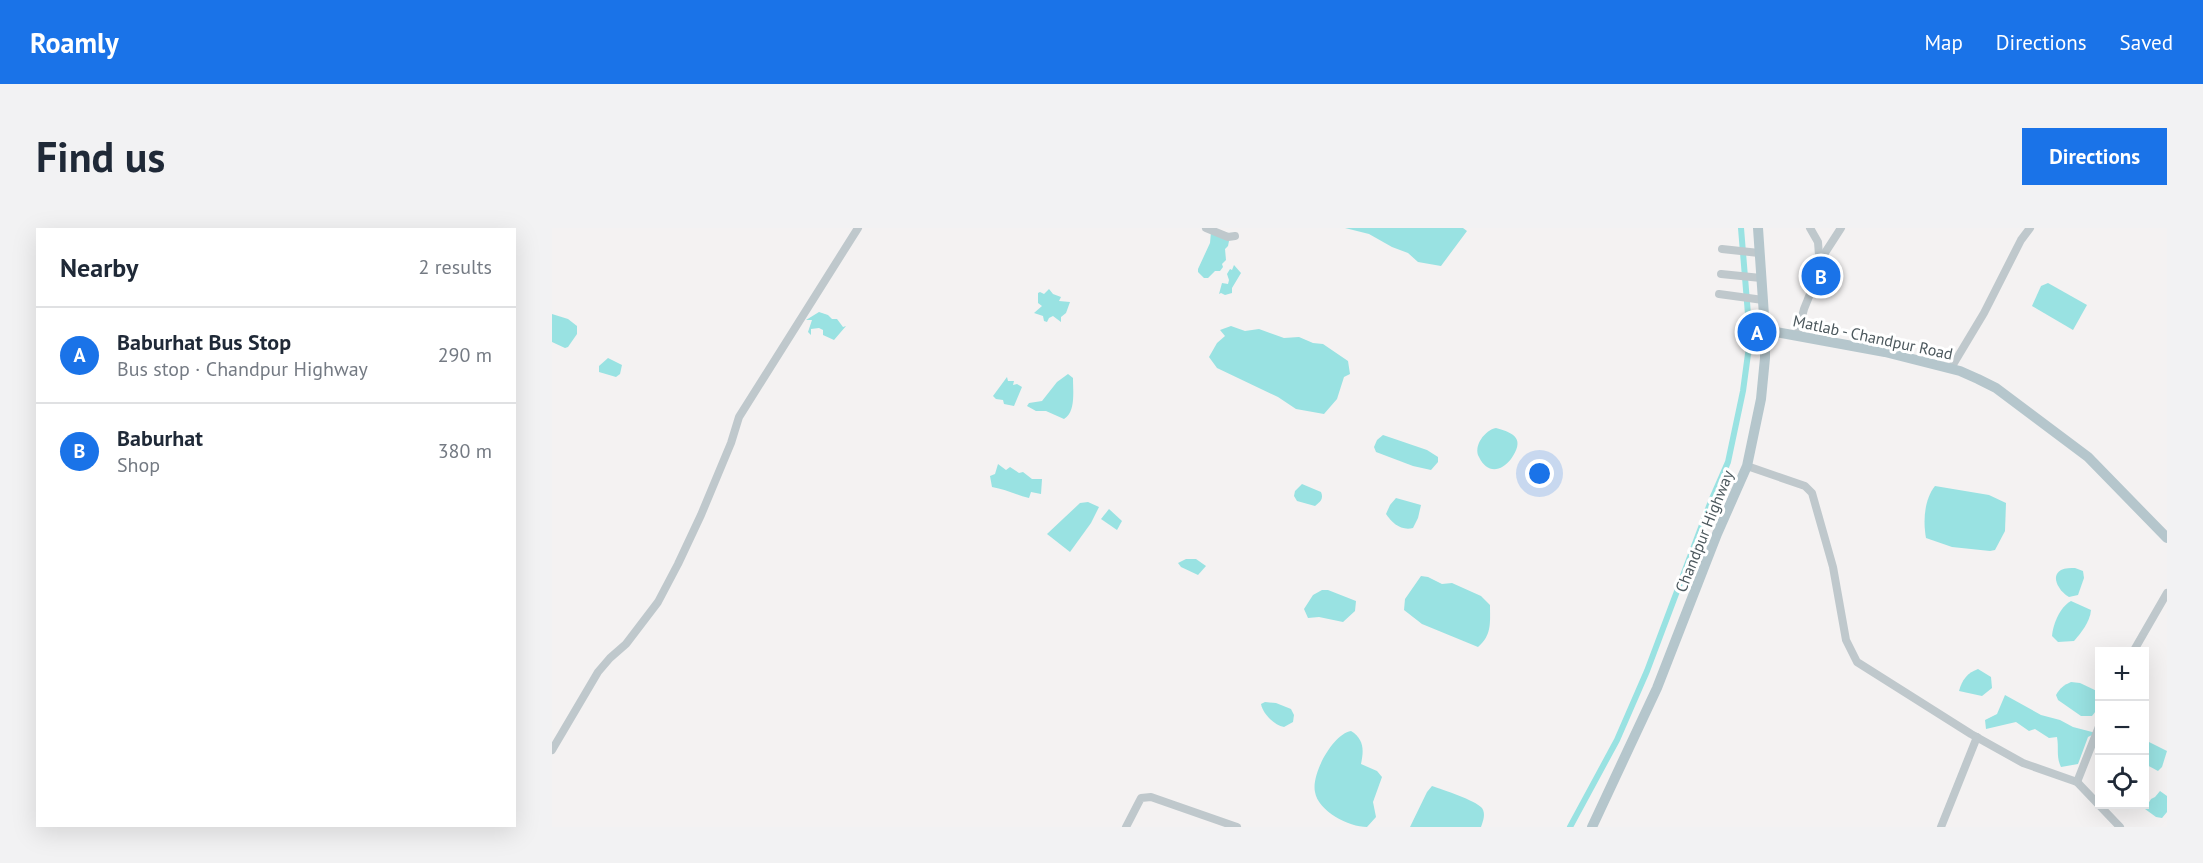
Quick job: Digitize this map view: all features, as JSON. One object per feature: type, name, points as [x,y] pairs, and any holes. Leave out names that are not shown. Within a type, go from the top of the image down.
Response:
[{"type":"main road","name":"Chandpur Highway","points":[[1592,827],[1657,688],[1717,534],[1747,466],[1761,399],[1765,330],[1757,300],[1761,278],[1758,228]]},
{"type":"main road","name":"Matlab - Chandpur Road","points":[[1765,330],[1885,352],[1960,370],[1996,388],[2088,457],[2167,538]]},
{"type":"street","points":[[552,750],[598,672],[626,644],[658,602],[701,515],[731,443],[739,417],[858,228]]},
{"type":"street","points":[[1206,228],[1228,237],[1235,236]]},
{"type":"street","points":[[1797,336],[1804,309],[1821,269],[1818,242],[1810,228]]},
{"type":"street","points":[[1821,258],[1841,228]]},
{"type":"street","points":[[1951,368],[1984,314],[2021,240],[2030,228]]},
{"type":"street","points":[[1722,249],[1759,253]]},
{"type":"street","points":[[1721,274],[1761,278]]},
{"type":"street","points":[[1719,294],[1757,300]]},
{"type":"street","points":[[1747,466],[1805,486],[1812,493],[1833,567],[1846,640],[1857,662],[2023,763],[2077,782],[2120,827]]},
{"type":"street","points":[[2135,647],[2167,593]]},
{"type":"street","points":[[1941,827],[1977,737]]},
{"type":"street","points":[[2077,782],[2095,737]]},
{"type":"street","points":[[1126,827],[1141,798],[1151,797],[1237,827]]},
{"type":"water","points":[[1345,228],[1463,228],[1467,231],[1441,266],[1418,262],[1408,253],[1369,234]]},
{"type":"water","points":[[1211,232],[1229,241],[1225,249],[1226,260],[1222,264],[1223,267],[1208,278],[1204,278],[1198,269],[1210,243]]},
{"type":"water","points":[[1234,265],[1241,273],[1232,288],[1232,293],[1219,294],[1222,283],[1228,284],[1227,274]]},
{"type":"water","points":[[2048,283],[2087,305],[2073,330],[2032,306],[2041,286]]},
{"type":"water","points":[[1049,289],[1053,294],[1061,297],[1059,301],[1070,302],[1066,313],[1061,317],[1061,322],[1053,316],[1047,322],[1044,321],[1043,316],[1034,313],[1042,306],[1038,303],[1038,293],[1044,294]]},
{"type":"water","points":[[819,312],[832,319],[837,319],[843,327],[846,326],[834,340],[823,335],[823,330],[819,328],[811,329],[811,335],[808,332],[812,320],[806,320]]},
{"type":"water","points":[[552,314],[568,319],[577,326],[577,334],[568,347],[565,348],[552,342]]},
{"type":"water","points":[[1231,326],[1245,331],[1259,329],[1284,338],[1299,337],[1313,343],[1323,344],[1348,361],[1350,374],[1344,377],[1337,399],[1324,414],[1296,409],[1278,397],[1217,368],[1209,357],[1217,343],[1225,336],[1220,330]]},
{"type":"water","points":[[608,358],[622,365],[620,374],[616,377],[599,372],[599,366]]},
{"type":"water","points":[[1068,374],[1073,378],[1073,401],[1068,416],[1064,419],[1027,406],[1029,403],[1042,401],[1057,382]]},
{"type":"water","points":[[1007,377],[1008,381],[1014,381],[1013,385],[1017,384],[1022,387],[1014,406],[1004,404],[1003,400],[993,396]]},
{"type":"water","points":[[1496,428],[1513,435],[1517,446],[1511,459],[1503,467],[1490,469],[1479,457],[1478,448],[1484,435]]},
{"type":"water","points":[[1383,435],[1427,450],[1438,457],[1438,462],[1431,470],[1376,452],[1374,447]]},
{"type":"water","points":[[998,464],[1006,470],[1010,467],[1019,473],[1023,472],[1032,479],[1042,479],[1041,494],[1031,492],[1029,498],[992,487],[990,476],[995,474]]},
{"type":"water","points":[[1302,484],[1321,492],[1322,498],[1315,506],[1297,501],[1294,496],[1295,491]]},
{"type":"water","points":[[1935,486],[1989,495],[2006,503],[2005,531],[1995,550],[1952,547],[1926,538],[1925,511]]},
{"type":"water","points":[[1396,498],[1421,505],[1413,528],[1397,526],[1386,514]]},
{"type":"water","points":[[1088,502],[1099,507],[1091,523],[1070,552],[1047,534],[1080,503]]},
{"type":"water","points":[[1109,509],[1122,521],[1117,530],[1101,519]]},
{"type":"water","points":[[1186,559],[1196,559],[1206,566],[1198,575],[1181,567],[1178,563]]},
{"type":"water","points":[[2075,568],[2083,571],[2084,578],[2078,595],[2069,597],[2060,589],[2056,577],[2061,570]]},
{"type":"water","points":[[1421,576],[1442,584],[1452,583],[1481,596],[1490,605],[1488,633],[1478,647],[1422,624],[1404,610],[1405,599]]},
{"type":"water","points":[[1322,590],[1328,590],[1356,601],[1355,611],[1343,622],[1319,617],[1308,618],[1304,609],[1313,595]]},
{"type":"water","points":[[2071,601],[2091,610],[2089,619],[2074,641],[2058,642],[2052,636],[2054,626],[2060,612]]},
{"type":"water","points":[[1978,669],[1991,677],[1992,688],[1982,696],[1959,691],[1966,677]]},
{"type":"water","points":[[2071,682],[2080,683],[2095,690],[2095,712],[2092,716],[2081,716],[2058,700],[2056,695],[2062,687]]},
{"type":"water","points":[[2005,695],[2041,715],[2095,734],[2088,737],[2078,764],[2061,767],[2057,737],[2049,738],[2035,729],[2029,731],[2016,722],[1986,729],[1985,720],[1997,714]]},
{"type":"water","points":[[1276,703],[1291,709],[1294,715],[1293,722],[1284,727],[1273,721],[1262,708],[1261,704]]},
{"type":"water","points":[[1351,731],[1361,741],[1363,754],[1361,764],[1377,771],[1382,777],[1373,802],[1376,817],[1367,827],[1335,817],[1317,799],[1315,792],[1316,775],[1325,756],[1337,739]]},
{"type":"water","points":[[2149,742],[2167,751],[2162,767],[2158,771],[2149,766]]},
{"type":"water","points":[[1432,786],[1482,808],[1484,815],[1481,827],[1410,827]]},
{"type":"water","points":[[2160,791],[2167,796],[2167,812],[2162,818],[2156,817],[2145,809],[2149,809],[2149,802]]},
{"type":"waterway","points":[[1570,827],[1617,740],[1647,671],[1728,462],[1743,391],[1750,339],[1741,228]]},
{"type":"place","name":"Baburhat","points":[[1821,276]]},
{"type":"place","name":"Baburhat Bus Stop","points":[[1757,332]]}]
